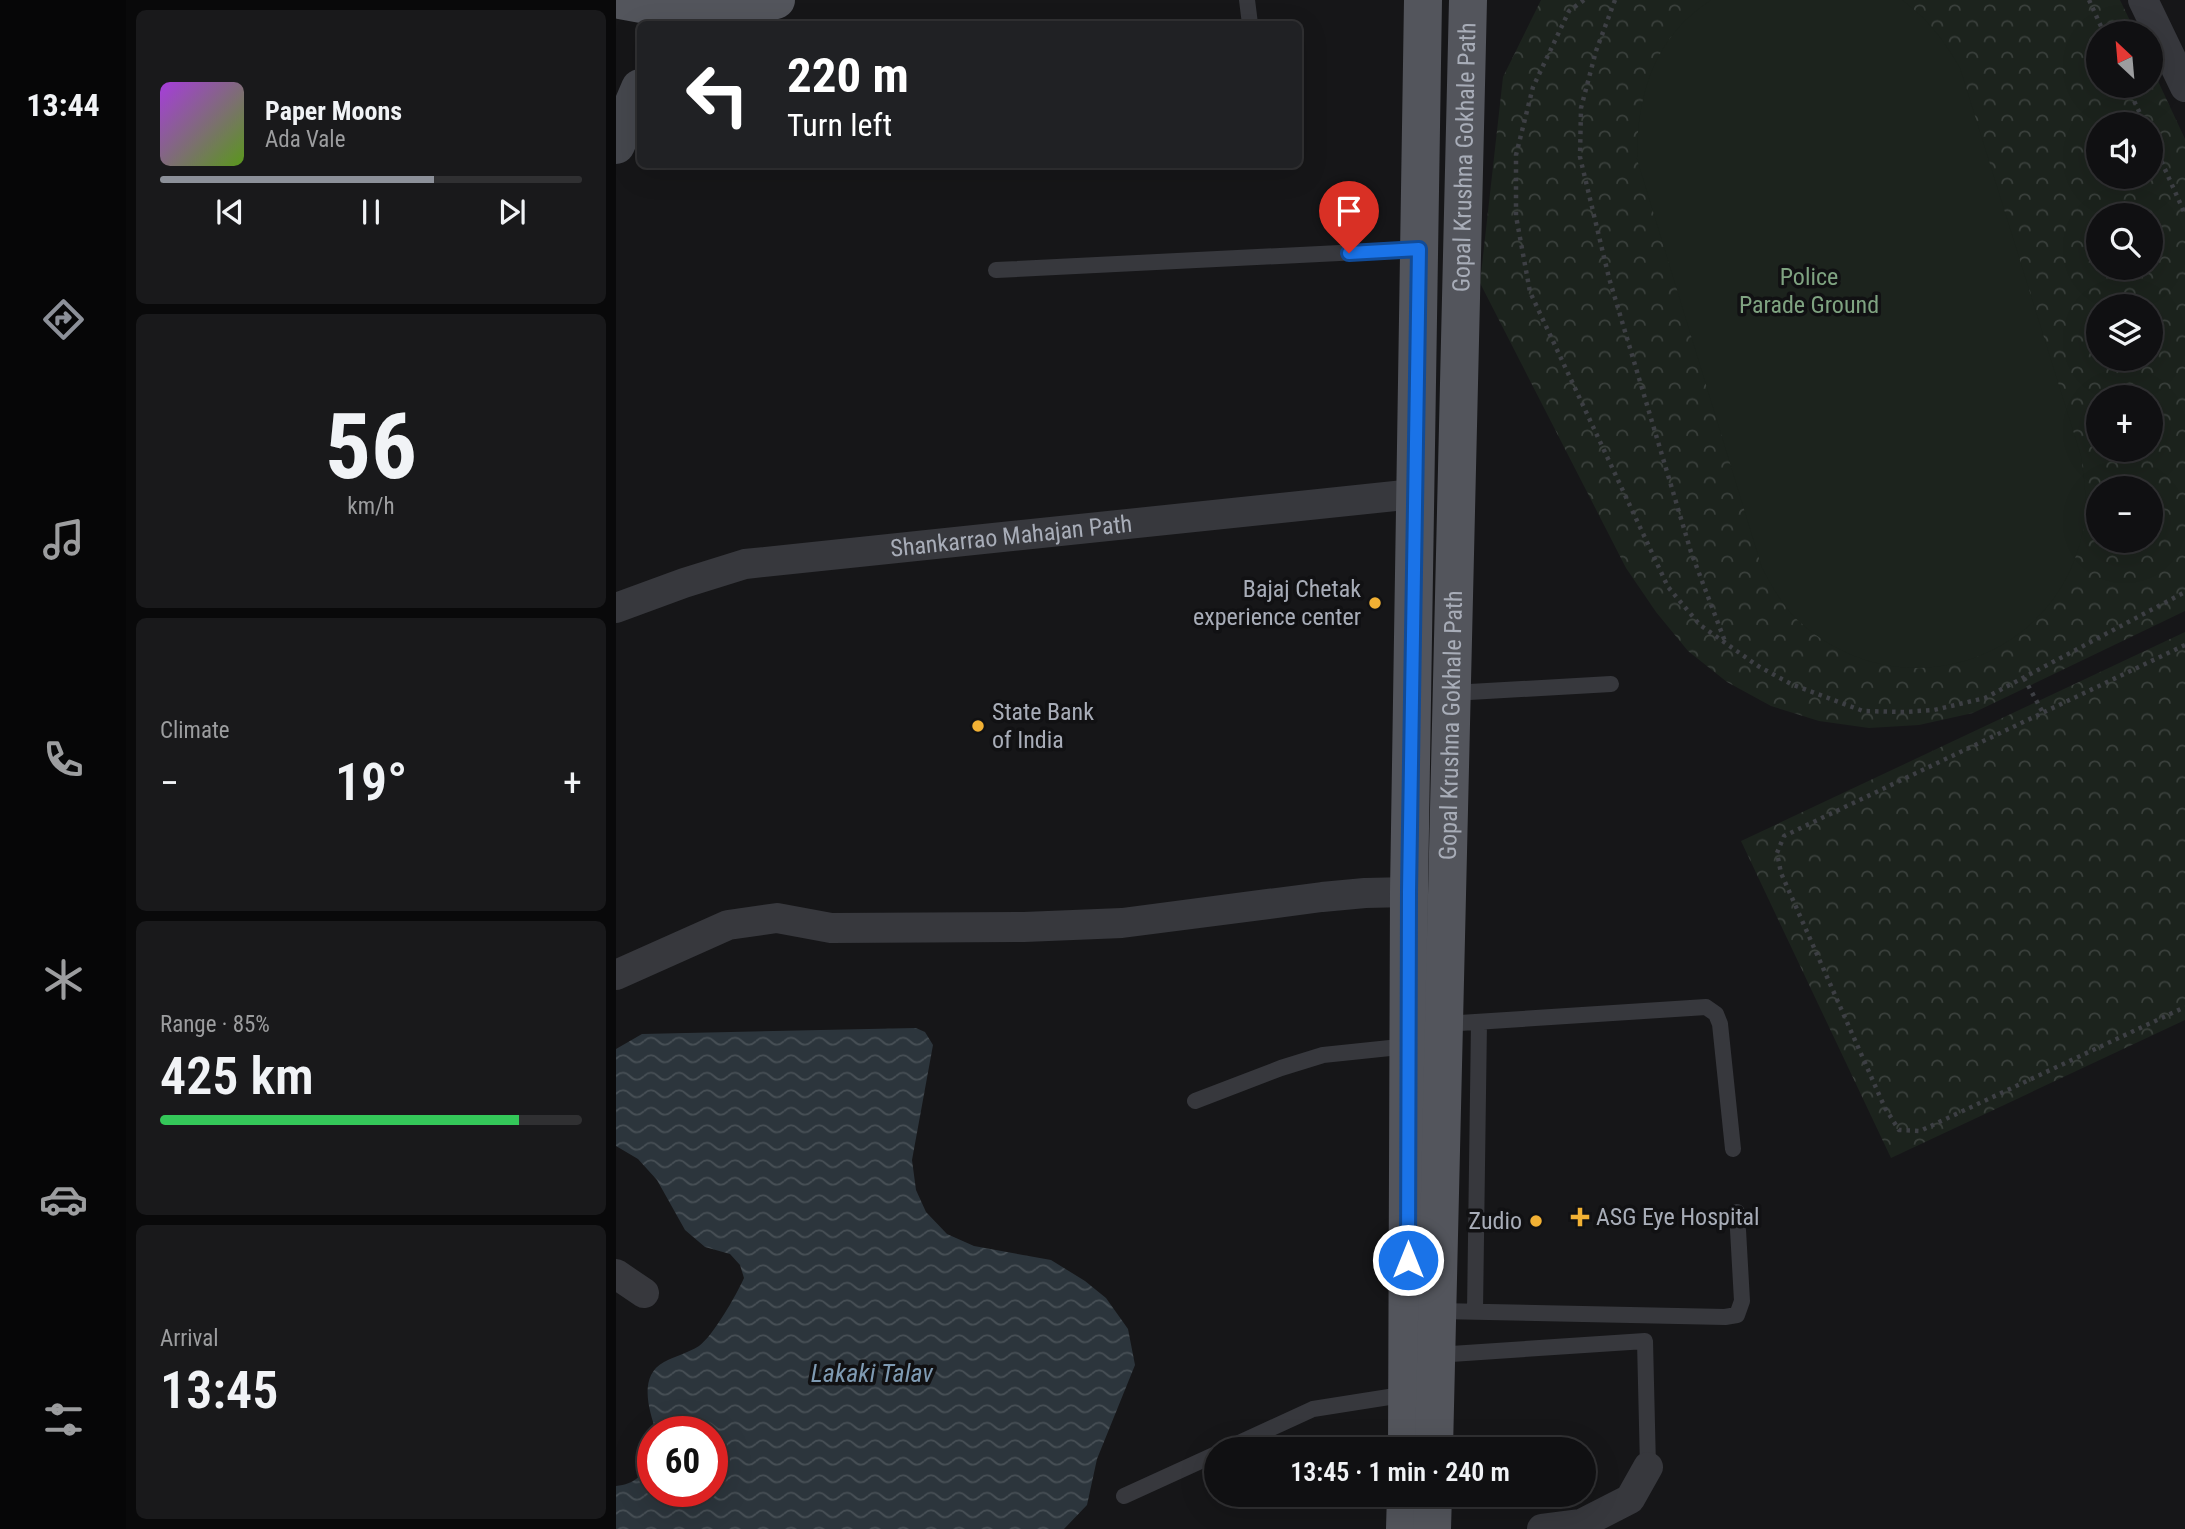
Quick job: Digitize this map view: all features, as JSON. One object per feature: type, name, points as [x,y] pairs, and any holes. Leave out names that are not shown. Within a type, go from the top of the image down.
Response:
[{"type":"main road","points":[[620,0],[676,18],[776,0]]},
{"type":"main road","name":"Gopal Krushna Gokhale Path","points":[[1407,1437],[1409,892],[1423,0]]},
{"type":"main road","name":"Gopal Krushna Gokhale Path","points":[[1434,1437],[1438,1311],[1462,1023],[1452,692],[1468,0]]},
{"type":"main road","points":[[616,145],[637,95]]},
{"type":"main road","points":[[1405,1529],[1406,1507]]},
{"type":"main road","points":[[1432,1529],[1433,1507]]},
{"type":"street","points":[[2143,0],[2185,87]]},
{"type":"street","name":"Shankarrao Mahajan Path","points":[[616,608],[745,564],[1414,494]]},
{"type":"street","points":[[616,975],[728,925],[777,918],[831,928],[1024,928],[1122,923],[1365,892],[1409,892]]},
{"type":"street","points":[[616,1273],[644,1293]]},
{"type":"street","points":[[1542,1529],[1581,1524],[1630,1499],[1648,1467]]},
{"type":"lane","points":[[1247,0],[1250,21]]},
{"type":"lane","points":[[996,270],[1419,249]]},
{"type":"lane","points":[[1452,692],[1611,684]]},
{"type":"lane","points":[[1475,1311],[1462,1023],[1706,1007],[1716,1014],[1720,1024],[1733,1149]]},
{"type":"lane","points":[[1195,1101],[1323,1055],[1409,1046]]},
{"type":"lane","points":[[1438,1311],[1725,1317],[1737,1315],[1742,1301],[1737,1212]]},
{"type":"lane","points":[[1436,1355],[1645,1341],[1648,1467]]},
{"type":"lane","points":[[1252,1437],[1313,1409],[1408,1394]]},
{"type":"lane","points":[[1124,1496],[1204,1459]]},
{"type":"path","points":[[1584,0],[1569,11],[1533,87],[1517,155],[1516,216],[1530,292],[1668,587],[1700,625],[1758,666],[1791,684],[1863,711],[1934,710],[1985,698],[2185,592]]},
{"type":"path","points":[[1615,0],[1596,51],[1581,107],[1580,157],[1609,278],[1679,513],[1726,644]]},
{"type":"path","points":[[2089,0],[2099,21]]},
{"type":"path","points":[[2163,165],[2185,214]]},
{"type":"path","points":[[2185,645],[1784,836],[1777,853],[1780,873],[1885,1108],[1899,1130],[1920,1131],[2185,1007]]},
{"type":"path","points":[[2024,678],[2042,711]]},
{"type":"green space","name":"Police Parade Ground","points":[[1541,0],[2120,0],[2130,21],[2086,21],[2086,98],[2163,98],[2163,92],[2185,139],[2185,611],[1973,713],[1919,725],[1869,728],[1819,721],[1771,706],[1727,682],[1688,651],[1656,612],[1626,568],[1480,283],[1503,77]]},
{"type":"green space","points":[[1711,0],[1902,0],[1935,31],[1960,68],[2081,456],[2086,499],[2084,525],[2069,572],[2045,610],[2012,639],[1973,658],[1930,667],[1886,665],[1842,651],[1802,624],[1790,612],[1762,568],[1637,159],[1645,90],[1663,49],[1675,31]]},
{"type":"green space","points":[[2185,632],[2185,1020],[1891,1158],[1741,841]]},
{"type":"water","name":"Lakaki Talav","points":[[916,1028],[925,1032],[933,1045],[912,1160],[916,1190],[926,1212],[947,1234],[974,1246],[1051,1260],[1106,1298],[1128,1329],[1135,1365],[1097,1459],[1087,1505],[1064,1529],[616,1529],[616,1486],[637,1478],[637,1507],[728,1507],[728,1416],[652,1416],[648,1384],[656,1368],[705,1341],[744,1278],[740,1265],[730,1254],[705,1247],[685,1230],[657,1180],[638,1159],[616,1146],[616,1049],[642,1034]]},
{"type":"place","name":"Bajaj Chetak experience center","points":[[1375,603]]},
{"type":"place","name":"State Bank of India","points":[[978,726]]},
{"type":"place","name":"ASG Eye Hospital","points":[[1580,1217]]},
{"type":"place","name":"Zudio","points":[[1536,1221]]},
{"type":"route","points":[[1349,253],[1419,249],[1409,892],[1408,1260]]}]
